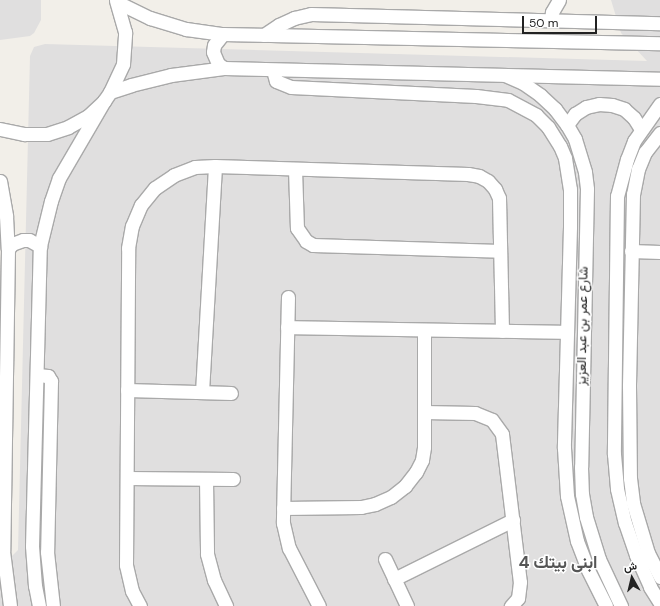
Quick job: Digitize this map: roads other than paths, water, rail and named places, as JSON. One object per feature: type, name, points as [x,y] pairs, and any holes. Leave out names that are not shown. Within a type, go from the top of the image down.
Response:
[{"type":"street","points":[[550,20],[552,12],[559,0]]},
{"type":"street","points":[[117,1],[150,18],[172,25],[186,29],[223,34],[660,43]]},
{"type":"street","points":[[40,606],[34,579],[32,546],[40,246],[51,201],[59,178],[107,97],[123,64],[125,32],[117,1]]},
{"type":"street","points":[[264,35],[279,25],[294,18],[311,14],[660,23]]},
{"type":"street","points":[[223,34],[214,45],[213,52],[218,64],[224,68]]},
{"type":"street","points":[[0,129],[24,134],[46,134],[68,127],[88,116],[107,97],[131,85],[171,75],[224,68],[660,79]]},
{"type":"street","points":[[273,70],[276,81],[291,87],[488,97],[508,100],[524,107],[536,115],[548,128],[560,146],[570,189],[564,448],[566,489],[577,541],[606,606]]},
{"type":"street","name":"شارع عمر بن عبد العزيز","points":[[505,75],[540,95],[555,108],[567,125],[577,145],[585,172],[581,448],[584,501],[586,517],[599,559],[621,606]]},
{"type":"street","points":[[567,125],[575,114],[586,107],[599,104],[612,104],[624,109],[634,118],[641,129]]},
{"type":"street","points":[[660,104],[641,129],[627,159],[617,196],[614,454],[617,489],[624,522],[650,587],[660,603]]},
{"type":"street","points":[[660,133],[645,152],[635,181],[631,251],[630,341],[630,478],[640,529],[648,553],[660,578]]},
{"type":"street","points":[[202,392],[215,166]]},
{"type":"street","points":[[140,606],[132,591],[126,565],[128,248],[132,226],[141,205],[155,188],[174,175],[195,167],[215,166],[468,174],[479,176],[491,185],[499,198],[502,331]]},
{"type":"street","points":[[295,169],[297,228],[301,236],[313,245],[500,251]]},
{"type":"street","points":[[0,181],[6,216],[8,249],[3,433],[3,551],[10,606]]},
{"type":"street","points":[[570,233],[585,233]]},
{"type":"street","points":[[8,249],[12,244],[23,240],[29,240],[40,246]]},
{"type":"street","points":[[631,251],[660,252]]},
{"type":"street","points":[[288,298],[283,508],[284,523],[289,548],[319,606]]},
{"type":"street","points":[[287,327],[567,332]]},
{"type":"street","points":[[283,508],[361,507],[375,504],[391,497],[405,486],[416,472],[422,460],[424,412],[424,330]]},
{"type":"street","points":[[616,341],[630,341]]},
{"type":"street","points":[[37,375],[48,376],[51,381],[47,552],[53,606]]},
{"type":"street","points":[[127,390],[231,393]]},
{"type":"street","points":[[424,412],[475,413],[492,420],[498,426],[502,434],[520,582],[518,598],[511,606]]},
{"type":"street","points":[[564,448],[581,448]]},
{"type":"street","points":[[127,478],[233,479]]},
{"type":"street","points":[[206,479],[207,554],[214,580],[226,606]]},
{"type":"street","points":[[394,579],[513,520]]},
{"type":"street","points":[[385,559],[407,606]]},
{"type":"street","points":[[586,564],[599,559]]},
{"type":"district","name":"ابنى بيتك 4","points":[[558,563]]}]
